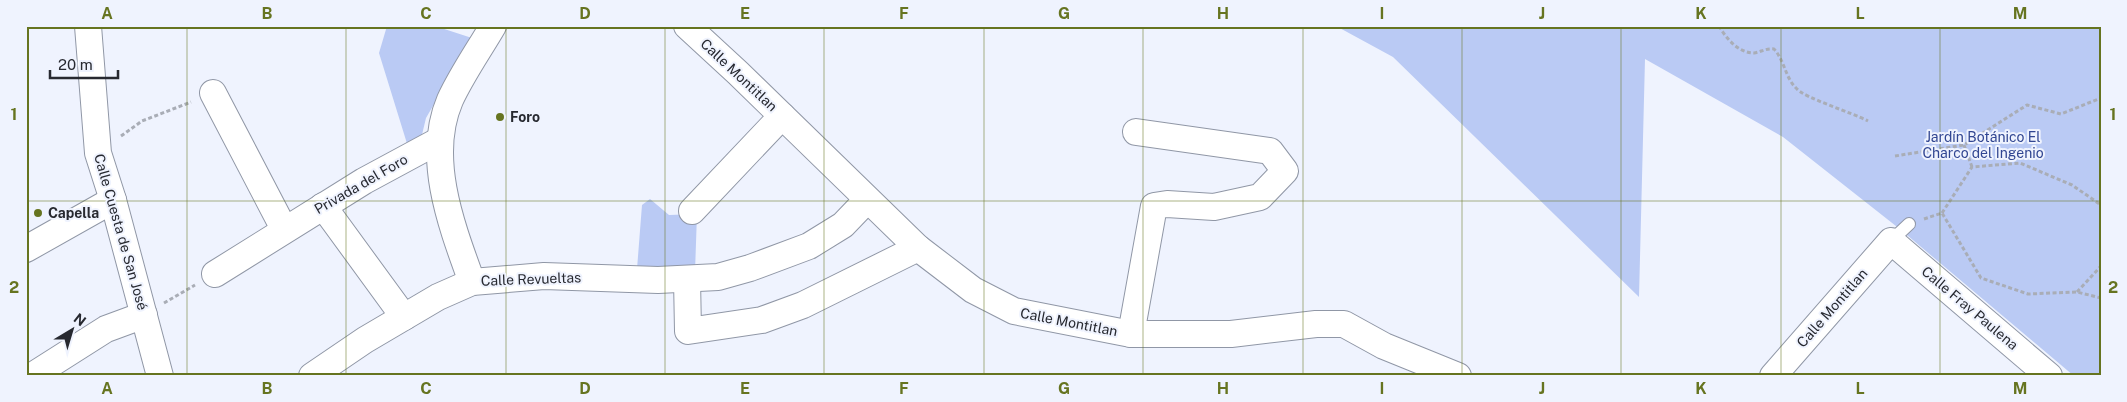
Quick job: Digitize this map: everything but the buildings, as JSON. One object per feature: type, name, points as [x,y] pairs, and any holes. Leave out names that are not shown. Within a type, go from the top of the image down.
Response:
[{"type":"street","name":"Calle Cuesta de San José","points":[[88,26],[98,153],[113,200],[160,376]]},
{"type":"street","name":"Calle Montitlan","points":[[686,26],[918,248],[973,290],[1014,311],[1131,334],[1231,334],[1316,324],[1344,324],[1384,346],[1458,376]]},
{"type":"street","points":[[472,282],[454,232],[444,191],[440,140],[450,100],[484,28]]},
{"type":"street","points":[[213,93],[284,229]]},
{"type":"street","points":[[692,211],[782,116]]},
{"type":"street","points":[[1131,334],[1154,206],[1167,204],[1214,207],[1260,197],[1285,171],[1270,151],[1136,132]]},
{"type":"street","name":"Privada del Foro","points":[[214,274],[284,229],[440,140]]},
{"type":"street","points":[[26,249],[113,200]]},
{"type":"street","name":"Calle Revueltas","points":[[312,376],[438,297],[472,282],[544,276],[687,279],[718,277],[750,268],[809,246],[844,225],[867,200]]},
{"type":"street","points":[[323,206],[404,317]]},
{"type":"street","name":"Calle Montitlan","points":[[1773,376],[1900,233]]},
{"type":"street","name":"Calle Fray Paulena","points":[[1900,233],[2049,376]]},
{"type":"street","points":[[687,279],[688,331],[762,320],[779,314],[803,305],[918,248]]},
{"type":"street","points":[[32,376],[106,329],[144,315]]},
{"type":"path","points":[[1719,26],[1730,42],[1744,51],[1755,53],[1767,48],[1774,49],[1784,63],[1790,80],[1803,94],[1868,121]]},
{"type":"path","points":[[142,121],[213,93]]},
{"type":"path","points":[[1895,156],[1964,145],[2027,106],[2062,114],[2101,98]]},
{"type":"path","points":[[1964,145],[1972,167]]},
{"type":"path","points":[[1972,167],[2020,163],[2072,184],[2101,205]]},
{"type":"path","points":[[1900,233],[1942,214],[1972,167]]},
{"type":"path","points":[[1942,214],[1981,278],[2028,294],[2077,292],[2101,298]]},
{"type":"path","points":[[2077,292],[2101,266]]},
{"type":"path","points":[[144,315],[214,274]]},
{"type":"green space","points":[[387,26],[435,26],[472,38],[426,118],[420,143],[409,150],[379,53]]},
{"type":"green space","name":"Jardín Botánico El Charco del Ingenio","points":[[1336,26],[2101,26],[2101,376],[2074,376],[1901,230],[1783,137],[1645,59],[1639,297],[1393,57]]},
{"type":"green space","points":[[650,199],[669,215],[697,214],[695,272],[637,269],[642,205]]},
{"type":"place","name":"Foro","points":[[500,117]]},
{"type":"place","name":"Capella","points":[[38,213]]}]
